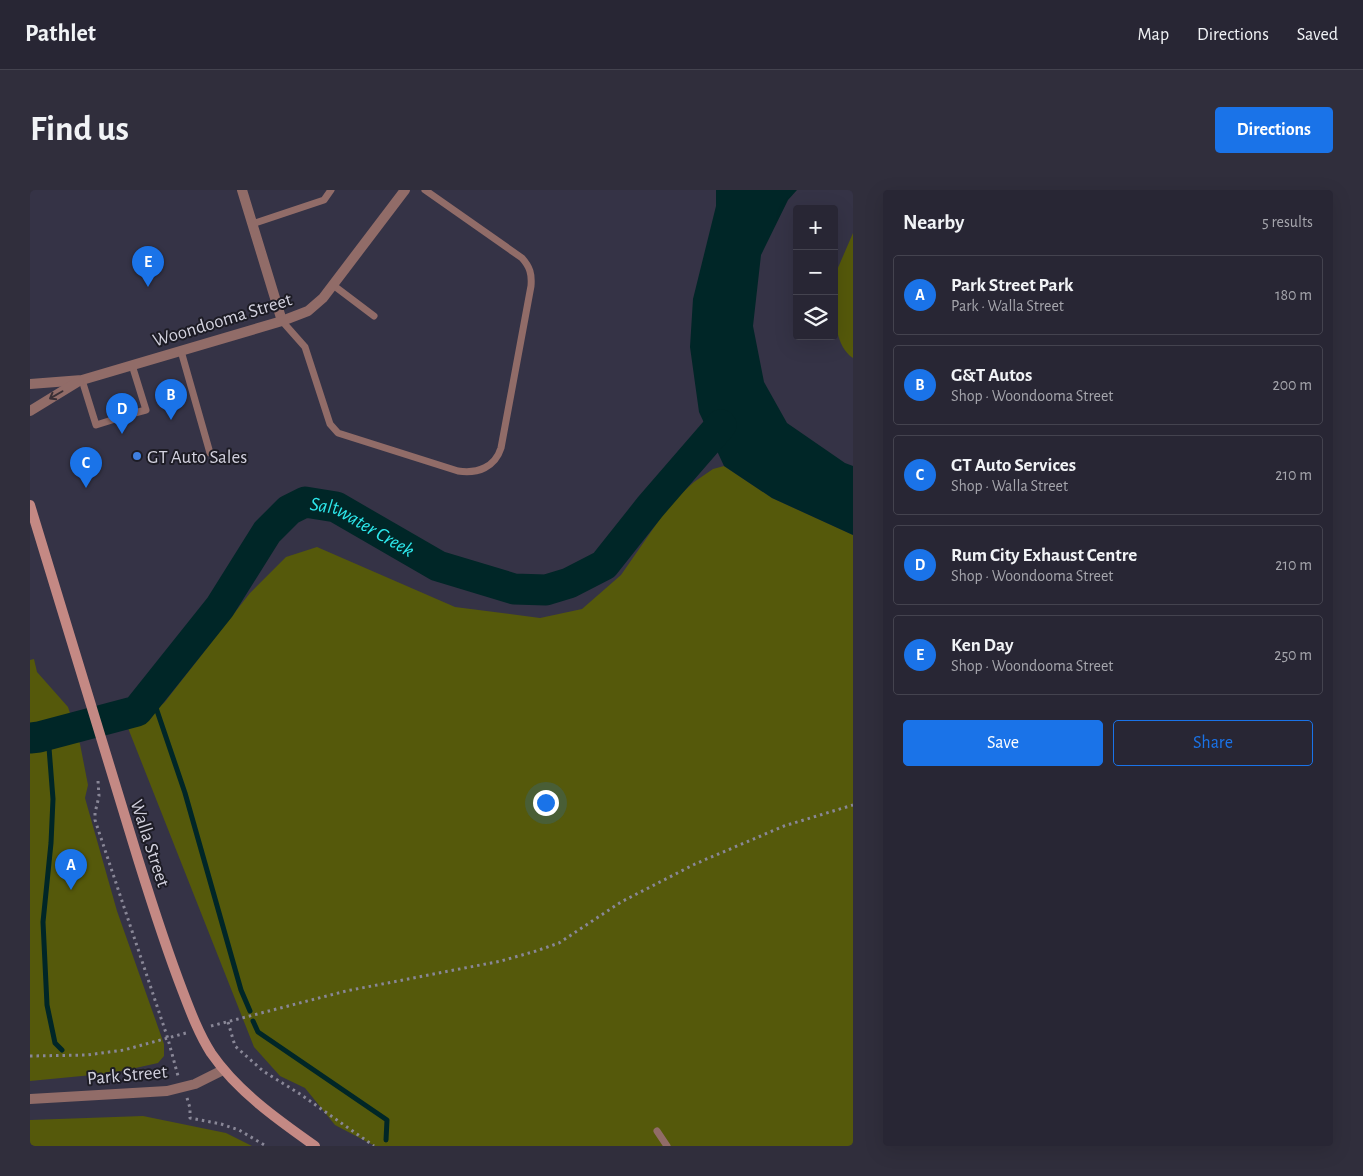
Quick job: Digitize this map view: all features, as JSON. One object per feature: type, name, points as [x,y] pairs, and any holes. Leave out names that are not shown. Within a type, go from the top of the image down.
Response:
[{"type":"street","points":[[242,190],[282,321]]},
{"type":"street","name":"Woondooma Street","points":[[30,384],[82,380],[296,316],[316,305],[405,190]]},
{"type":"street","name":"Woondooma Street","points":[[30,411],[82,380]]},
{"type":"street","name":"Walla Street","points":[[30,505],[100,740],[172,965],[198,1030],[224,1070],[255,1100],[290,1129],[315,1146]]},
{"type":"street","name":"Park Street","points":[[30,1099],[167,1091],[195,1084],[224,1070]]},
{"type":"lane","points":[[252,224],[324,200],[331,190]]},
{"type":"lane","points":[[282,321],[305,347],[330,424],[338,433],[458,471],[478,470],[494,462],[502,448],[531,286],[530,269],[522,258],[425,190]]},
{"type":"lane","points":[[333,285],[374,316]]},
{"type":"lane","points":[[181,351],[210,453]]},
{"type":"lane","points":[[131,414],[146,410],[132,365]]},
{"type":"lane","points":[[82,380],[96,425],[112,420]]},
{"type":"lane","points":[[656,1131],[667,1146]]},
{"type":"path","points":[[96,774],[99,796],[95,820],[168,1039],[174,1064],[189,1103],[190,1118],[238,1130],[266,1146]]},
{"type":"path","points":[[216,1025],[346,992],[502,961],[536,952],[559,943],[621,902],[695,864],[784,826],[853,805]]},
{"type":"path","points":[[228,1022],[235,1046],[263,1071],[300,1094],[374,1146]]},
{"type":"path","points":[[30,1056],[87,1055],[124,1050],[184,1034]]},
{"type":"shaded area","points":[[716,190],[797,190],[788,200],[761,255],[753,326],[764,382],[787,423],[845,463],[853,466],[853,535],[772,498],[724,466],[699,412],[690,347],[693,299],[716,206]]},
{"type":"shaded area","points":[[853,233],[853,358],[846,352],[838,334],[838,268]]},
{"type":"shaded area","points":[[724,466],[772,498],[853,535],[853,1146],[375,1146],[335,1125],[305,1088],[280,1076],[254,1047],[128,728],[164,703],[250,593],[286,557],[317,547],[455,607],[540,618],[582,609],[621,575],[671,503],[694,482],[713,469]]},
{"type":"shaded area","points":[[34,659],[37,672],[68,707],[80,744],[88,785],[85,798],[117,911],[164,1044],[164,1056],[158,1063],[113,1073],[30,1081],[30,660]]},
{"type":"shaded area","points":[[143,1116],[226,1133],[252,1146],[30,1146],[30,1120]]},
{"type":"waterway","name":"Saltwater Creek","points":[[30,738],[137,711],[220,607],[267,532],[289,510],[305,502],[336,507],[438,566],[514,589],[546,590],[569,583],[604,565],[650,507],[721,425]]},
{"type":"waterway","points":[[151,693],[185,793],[241,990],[250,1011]]},
{"type":"waterway","points":[[48,735],[53,799],[51,843],[43,922],[47,1005],[55,1043],[62,1050]]},
{"type":"waterway","points":[[253,1021],[258,1032],[387,1120],[386,1140]]},
{"type":"place","name":"Ken Day","points":[[148,287]]},
{"type":"place","name":"G&T Autos","points":[[171,420]]},
{"type":"place","name":"Rum City Exhaust Centre","points":[[122,434]]},
{"type":"place","name":"GT Auto Sales","points":[[137,456]]},
{"type":"place","name":"GT Auto Services","points":[[86,488]]},
{"type":"place","name":"Park Street Park","points":[[71,890]]}]
